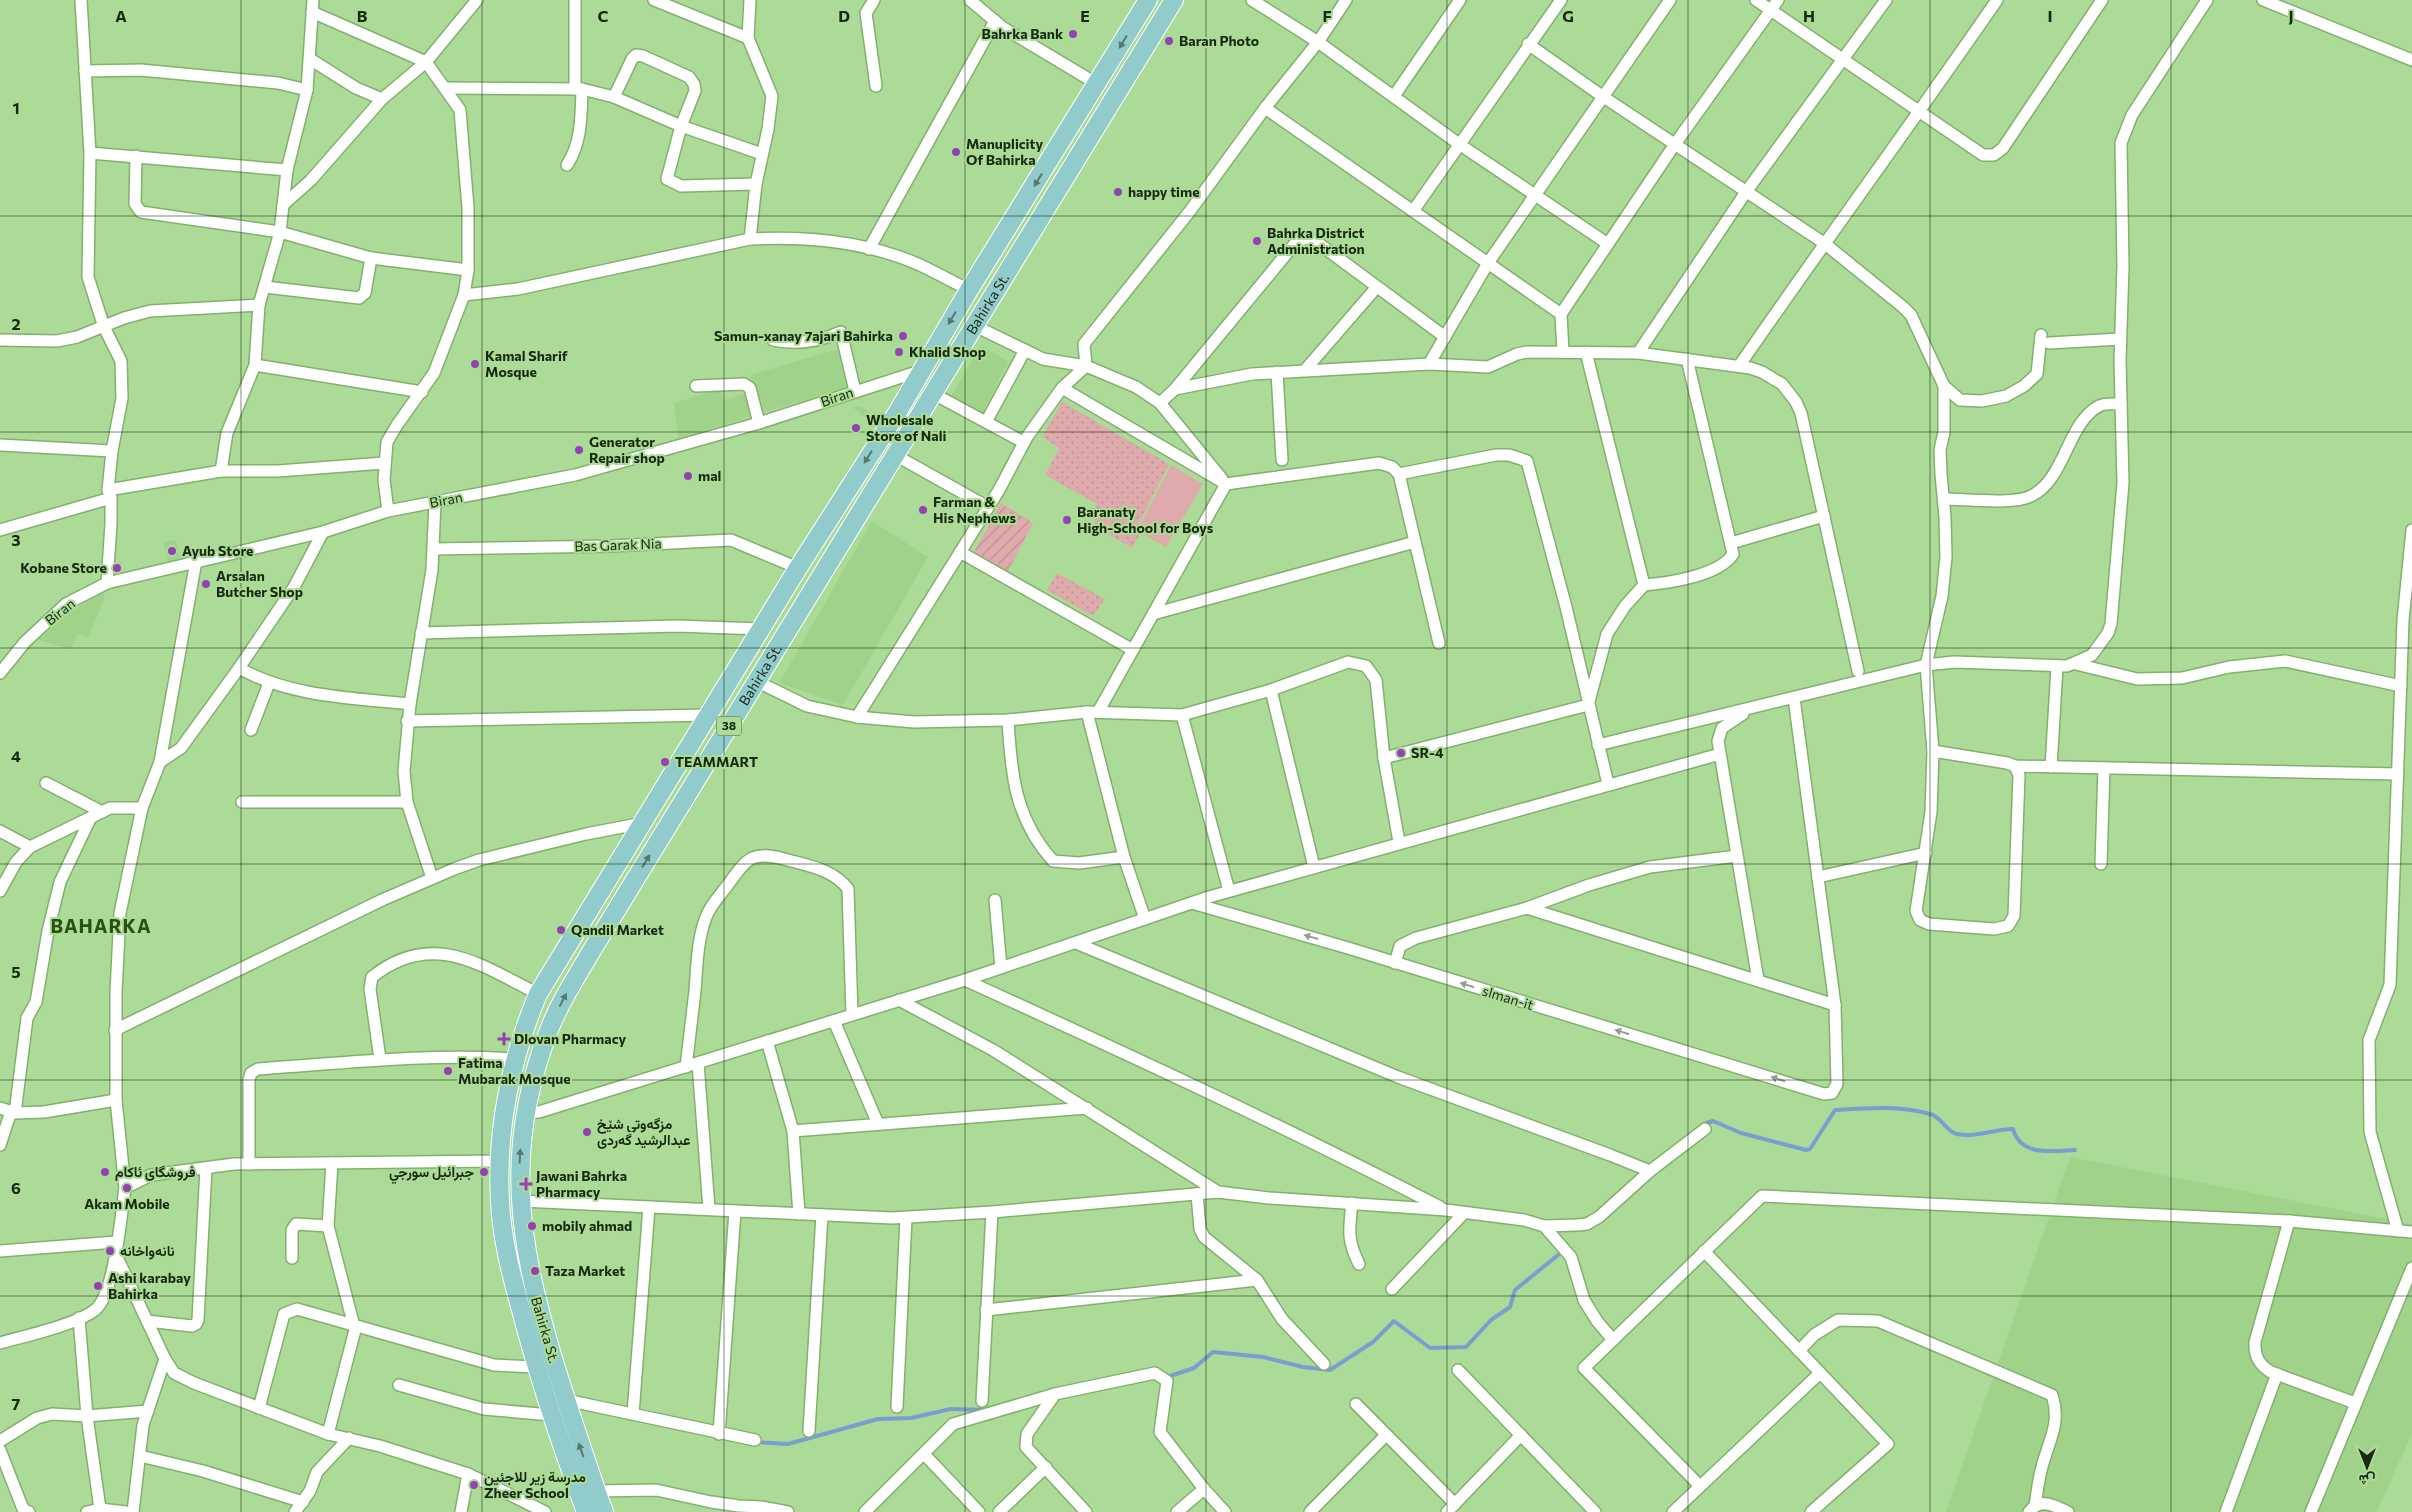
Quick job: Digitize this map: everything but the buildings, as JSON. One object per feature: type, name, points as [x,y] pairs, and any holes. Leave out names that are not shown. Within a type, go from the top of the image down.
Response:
[{"type":"main road","name":"Bahirka St.","points":[[604,1512],[577,1438],[566,1400],[505,1240],[500,1201],[500,1161],[503,1123],[515,1058],[538,994],[760,629],[896,413],[969,290],[1148,0]]},
{"type":"main road","name":"Bahirka St.","points":[[586,1512],[535,1367],[528,1304],[521,1201],[520,1160],[525,1113],[536,1068],[560,1006],[756,681],[916,423],[973,325],[1174,0]]},
{"type":"main road","points":[[896,413],[903,424],[907,426],[916,423]]},
{"type":"main road","points":[[505,1240],[510,1249],[515,1251],[521,1248],[524,1239]]},
{"type":"street","points":[[81,0],[90,153],[88,277],[104,327],[121,361],[122,398],[112,452],[107,584]]},
{"type":"street","points":[[221,471],[227,432],[255,364],[259,305],[280,232],[287,170],[307,90],[312,0]]},
{"type":"street","points":[[283,205],[311,180],[382,99],[426,62],[477,0]]},
{"type":"street","points":[[567,166],[575,153],[579,137],[575,0]]},
{"type":"street","points":[[654,0],[748,38]]},
{"type":"street","points":[[750,0],[748,38],[772,96],[768,129],[756,184],[750,239]]},
{"type":"street","points":[[874,0],[866,13],[876,86]]},
{"type":"street","points":[[970,0],[995,21],[1097,84]]},
{"type":"street","points":[[1086,366],[1084,344],[1190,211],[1265,108],[1318,42],[1346,0]]},
{"type":"street","points":[[1394,96],[1460,0]]},
{"type":"street","points":[[1413,211],[1528,44],[1561,0]]},
{"type":"street","points":[[1429,364],[1488,263],[1670,0]]},
{"type":"street","points":[[1756,0],[1983,154],[1994,155],[2003,148],[2102,0]]},
{"type":"street","points":[[1563,352],[1562,314],[1675,144],[1778,0]]},
{"type":"street","points":[[1638,353],[1746,192],[1886,0]]},
{"type":"street","points":[[1738,366],[1824,243],[1920,112],[1997,0]]},
{"type":"street","points":[[2076,664],[2098,648],[2111,624],[2122,492],[2120,338],[2123,266],[2120,153],[2123,133],[2132,115],[2207,0]]},
{"type":"street","points":[[2263,0],[2412,60]]},
{"type":"street","points":[[1258,1],[1459,144],[1608,244]]},
{"type":"street","points":[[312,12],[426,62],[460,110],[468,208],[468,270],[464,295],[434,373],[422,392],[396,425],[387,442],[384,463],[388,511]]},
{"type":"street","points":[[869,249],[995,21]]},
{"type":"street","points":[[1528,44],[1602,96],[1824,243],[1911,314],[1944,386],[1960,400],[1982,402],[2006,396],[2024,386],[2037,374],[2045,339],[2120,338]]},
{"type":"street","points":[[614,97],[632,59],[636,55],[643,56],[689,77],[696,91],[681,126],[667,179],[681,186],[756,184]]},
{"type":"street","points":[[310,59],[356,88],[382,99]]},
{"type":"street","points":[[85,71],[141,70],[278,83],[307,90]]},
{"type":"street","points":[[446,88],[579,89],[614,97],[681,126],[762,154]]},
{"type":"street","points":[[1265,108],[1562,314]]},
{"type":"street","points":[[90,153],[287,170]]},
{"type":"street","points":[[136,156],[135,204],[141,212],[280,232],[371,258],[468,270]]},
{"type":"street","points":[[464,295],[518,288],[750,239],[785,237],[869,249],[919,264],[969,290]]},
{"type":"street","points":[[1160,403],[1175,389],[1297,241],[1306,238],[1318,243],[1376,288],[1445,337]]},
{"type":"street","points":[[265,287],[359,298],[365,293],[371,258]]},
{"type":"street","points":[[1305,370],[1376,288]]},
{"type":"street","points":[[0,340],[58,342],[104,327],[124,318],[150,311],[259,305]]},
{"type":"street","points":[[973,325],[1043,359],[1086,366],[1136,387],[1160,403],[1226,484]]},
{"type":"street","points":[[773,340],[792,344],[822,340],[840,332],[855,391]]},
{"type":"street","points":[[986,422],[1025,350]]},
{"type":"street","points":[[1586,352],[1644,585]]},
{"type":"street","points":[[1175,389],[1226,378],[1305,370],[1429,364],[1488,367],[1522,353],[1638,353],[1738,366],[1762,372],[1782,384],[1796,402],[1801,413],[1858,671]]},
{"type":"street","points":[[1588,705],[1607,634],[1625,606],[1644,585],[1671,583],[1723,564],[1733,554],[1687,360]]},
{"type":"street","points":[[255,364],[422,392]]},
{"type":"street","points":[[857,718],[988,507],[1024,442],[1062,388],[1086,366]]},
{"type":"street","name":"Biran","points":[[2,666],[66,604],[107,584],[196,561],[323,532],[388,511],[575,475],[759,423],[920,371]]},
{"type":"street","points":[[1277,372],[1282,460]]},
{"type":"street","points":[[696,386],[744,384],[750,388],[759,423]]},
{"type":"street","points":[[1944,386],[1944,432],[1940,450],[1946,557],[1942,596],[1926,665],[1933,751],[1931,812],[1916,911],[1920,920],[1929,924],[1994,929],[2008,926],[2014,916],[2019,774],[2016,766]]},
{"type":"street","points":[[1062,388],[1226,484],[1379,463],[1392,467],[1399,474],[1439,643]]},
{"type":"street","points":[[932,393],[1024,442]]},
{"type":"street","points":[[1944,498],[2012,500],[2030,497],[2045,488],[2086,416],[2100,405],[2121,404]]},
{"type":"street","points":[[0,445],[112,452]]},
{"type":"street","points":[[895,455],[988,507]]},
{"type":"street","points":[[1399,474],[1496,455],[1509,455],[1527,461],[1566,607],[1608,784]]},
{"type":"street","points":[[0,530],[110,494],[221,471],[278,471],[384,463]]},
{"type":"street","points":[[1145,919],[1124,857],[1093,712],[1153,614],[1226,484]]},
{"type":"street","points":[[432,878],[407,802],[404,771],[410,704],[432,570],[435,502]]},
{"type":"street","points":[[1731,543],[1824,516]]},
{"type":"street","points":[[2398,1231],[2370,1132],[2369,1040],[2390,985],[2403,620],[2412,530]]},
{"type":"street","points":[[160,762],[181,748],[239,668],[294,587],[323,532]]},
{"type":"street","name":"Bas Garak Nia","points":[[433,550],[612,546],[731,540],[798,568]]},
{"type":"street","points":[[1153,614],[1415,542]]},
{"type":"street","points":[[960,552],[1132,650]]},
{"type":"street","points":[[0,1343],[79,1318],[95,1310],[104,1299],[116,1255],[116,1242],[125,1188],[116,1100],[115,1030],[120,913],[142,808],[160,762],[196,561]]},
{"type":"street","points":[[421,633],[677,626],[760,629]]},
{"type":"street","points":[[1598,745],[1926,665],[1954,662],[2057,667],[2076,664],[2137,679],[2182,678],[2229,667],[2286,661],[2401,686]]},
{"type":"street","points":[[756,681],[807,706],[857,718],[914,722],[1008,720],[1093,712],[1182,714],[1271,690],[1348,662],[1366,666],[1376,680],[1384,758],[1400,842]]},
{"type":"street","points":[[2050,767],[2057,667]]},
{"type":"street","points":[[239,668],[269,682],[323,695],[410,704]]},
{"type":"street","points":[[251,730],[269,682]]},
{"type":"street","points":[[1271,690],[1314,867]]},
{"type":"street","points":[[1527,908],[1835,1005],[1794,698]]},
{"type":"street","points":[[1384,758],[1588,705]]},
{"type":"street","points":[[1752,708],[1722,728],[1718,737],[1758,980]]},
{"type":"street","points":[[1182,714],[1229,891]]},
{"type":"street","points":[[408,721],[708,715]]},
{"type":"street","points":[[1008,720],[1011,770],[1022,813],[1037,844],[1052,861],[1079,863],[1124,857]]},
{"type":"street","points":[[1933,751],[2016,766],[2398,774]]},
{"type":"street","points":[[525,1113],[540,1112],[965,980],[1229,891],[1720,754]]},
{"type":"street","points":[[2102,864],[2104,768]]},
{"type":"street","points":[[46,783],[102,812]]},
{"type":"street","points":[[242,802],[407,802]]},
{"type":"street","points":[[0,892],[16,862],[30,847],[110,808],[142,808]]},
{"type":"street","points":[[0,1145],[23,1065],[26,1018],[36,1002],[48,931],[60,882],[91,818]]},
{"type":"street","points":[[115,1030],[382,900],[432,878],[479,860],[586,834],[643,823]]},
{"type":"street","points":[[0,831],[30,847]]},
{"type":"street","points":[[1818,877],[1926,853]]},
{"type":"street","points":[[686,1067],[692,1027],[698,943],[706,915],[741,866],[754,856],[772,856],[829,872],[840,879],[848,889],[852,1015]]},
{"type":"street","points":[[1395,963],[1400,946],[1407,941],[1527,908],[1590,885],[1650,867],[1737,856]]},
{"type":"street","points":[[995,900],[1001,968]]},
{"type":"street","name":"slman-it","points":[[1192,903],[1824,1094],[1832,1093],[1836,1084],[1835,1005]]},
{"type":"street","points":[[1076,943],[1398,1077],[1650,1171]]},
{"type":"street","points":[[380,1060],[370,989],[372,978],[395,963],[409,957],[432,953],[464,957],[538,994]]},
{"type":"street","points":[[965,980],[1109,1045],[1359,1165],[1446,1210]]},
{"type":"street","points":[[899,1000],[993,1050],[1218,1192]]},
{"type":"street","points":[[834,1021],[878,1124]]},
{"type":"street","points":[[767,1041],[793,1131],[799,1214]]},
{"type":"street","points":[[249,1164],[249,1080],[251,1073],[258,1069],[465,1055],[515,1058]]},
{"type":"street","points":[[698,1063],[709,1209]]},
{"type":"street","points":[[9,1111],[44,1112],[116,1100]]},
{"type":"street","points":[[793,1131],[1086,1108]]},
{"type":"street","points":[[521,1201],[906,1218],[1218,1192],[1446,1210],[1524,1220],[1544,1226],[1587,1224],[1599,1217],[1650,1171],[1705,1129]]},
{"type":"street","points":[[125,1188],[151,1174],[249,1164],[500,1161]]},
{"type":"street","points":[[328,1434],[355,1330],[328,1226],[332,1163]]},
{"type":"street","points":[[147,1321],[192,1326],[198,1320],[206,1168]]},
{"type":"street","points":[[1198,1194],[1200,1229],[1204,1237],[1257,1280],[1282,1320],[1324,1364]]},
{"type":"street","points":[[1700,1486],[1584,1368],[1762,1196],[2289,1221],[2412,1232]]},
{"type":"street","points":[[1352,1203],[1349,1227],[1350,1246],[1359,1264]]},
{"type":"street","points":[[633,1414],[649,1206]]},
{"type":"street","points":[[719,1434],[736,1211]]},
{"type":"street","points":[[982,1401],[992,1212]]},
{"type":"street","points":[[1392,1289],[1464,1213]]},
{"type":"street","points":[[809,1431],[822,1215]]},
{"type":"street","points":[[898,1407],[906,1218]]},
{"type":"street","points":[[2289,1221],[2255,1342],[2258,1360],[2266,1369],[2277,1374],[2355,1403]]},
{"type":"street","points":[[292,1258],[292,1230],[296,1224],[328,1226]]},
{"type":"street","points":[[1544,1226],[1571,1257],[1584,1300],[1597,1321],[1613,1340]]},
{"type":"street","points":[[0,1252],[116,1242]]},
{"type":"street","points":[[1704,1250],[1888,1444],[1811,1512]]},
{"type":"street","points":[[116,1255],[174,1373],[194,1383],[328,1434],[380,1446],[468,1474],[545,1512]]},
{"type":"street","points":[[2311,1512],[2412,1270]]},
{"type":"street","points":[[986,1310],[1257,1280]]},
{"type":"street","points":[[258,1408],[284,1314],[297,1309],[353,1323],[494,1365],[535,1367]]},
{"type":"street","points":[[79,1318],[87,1416],[100,1508]]},
{"type":"street","points":[[1799,1351],[1814,1335],[1838,1320],[1878,1321],[2052,1395],[2056,1422],[2041,1470],[2032,1509]]},
{"type":"street","points":[[133,1512],[143,1425],[166,1359]]},
{"type":"street","points":[[1458,1370],[1591,1511]]},
{"type":"street","points":[[865,1512],[953,1424],[1055,1394],[1155,1373],[1167,1381],[1160,1432],[1204,1489],[1225,1512]]},
{"type":"street","points":[[1673,1512],[1820,1373]]},
{"type":"street","points":[[2226,1512],[2277,1374]]},
{"type":"street","points":[[399,1385],[484,1409],[552,1415]]},
{"type":"street","points":[[1055,1394],[1027,1434],[1026,1447],[1086,1512]]},
{"type":"street","points":[[566,1400],[719,1434],[755,1440]]},
{"type":"street","points":[[1356,1404],[1451,1508],[1521,1436]]},
{"type":"street","points":[[0,1441],[37,1418],[52,1414],[87,1416],[148,1411]]},
{"type":"street","points":[[1310,1512],[1386,1435]]},
{"type":"street","points":[[295,1512],[303,1502],[317,1472],[349,1438]]},
{"type":"street","points":[[0,1450],[23,1509],[29,1512]]},
{"type":"street","points":[[924,1454],[979,1512]]},
{"type":"street","points":[[140,1456],[203,1471],[303,1502]]},
{"type":"street","points":[[998,1512],[1046,1467]]},
{"type":"street","points":[[461,1512],[468,1474]]},
{"type":"street","points":[[1177,1512],[1204,1489]]},
{"type":"street","points":[[596,1490],[656,1490],[711,1502],[788,1512]]},
{"type":"street","points":[[2032,1509],[2048,1504],[2068,1512]]},
{"type":"street","points":[[87,1512],[100,1508],[126,1512]]},
{"type":"shaded area","points":[[981,345],[1008,362],[982,414],[951,396]]},
{"type":"shaded area","points":[[838,349],[850,387],[761,413],[750,375]]},
{"type":"shaded area","points":[[720,389],[723,400],[747,393],[753,416],[678,438],[674,403]]},
{"type":"shaded area","points":[[1062,402],[1169,464],[1135,531],[1140,534],[1132,548],[1096,527],[1093,515],[1097,504],[1045,475],[1059,448],[1042,437]]},
{"type":"shaded area","points":[[860,406],[877,417],[873,423],[852,407]]},
{"type":"shaded area","points":[[1171,465],[1203,484],[1166,547],[1137,531]]},
{"type":"shaded area","points":[[1001,503],[1033,523],[1008,571],[974,552]]},
{"type":"shaded area","points":[[872,521],[928,557],[843,705],[779,683]]},
{"type":"shaded area","name":"Ayub Store","points":[[176,540],[181,561],[168,564],[164,542]]},
{"type":"shaded area","name":"Kobane Store","points":[[112,561],[122,562],[123,575],[112,577]]},
{"type":"shaded area","points":[[1057,573],[1105,599],[1093,616],[1047,590]]},
{"type":"shaded area","points":[[101,593],[105,594],[102,605],[88,638],[78,634],[70,649],[38,640],[67,615]]},
{"type":"shaded area","points":[[2070,1157],[2412,1224],[2412,1433],[2377,1512],[1946,1512]]},
{"type":"waterway","points":[[1704,1124],[1713,1121],[1741,1133],[1806,1150],[1810,1149],[1835,1110],[1895,1108],[1934,1115],[1953,1133],[1957,1134],[1971,1135],[2013,1129],[2017,1138],[2030,1148],[2047,1151],[2075,1150]]},
{"type":"waterway","points":[[1167,1377],[1194,1368],[1213,1352],[1263,1357],[1303,1367],[1330,1370],[1373,1342],[1394,1321],[1430,1348],[1466,1347],[1491,1320],[1510,1307],[1515,1290],[1558,1255]]},
{"type":"waterway","points":[[755,1442],[788,1444],[878,1419],[911,1418],[951,1409],[986,1410]]},
{"type":"place","name":"Bahrka Bank","points":[[1073,34]]},
{"type":"place","name":"Baran Photo","points":[[1169,41]]},
{"type":"place","name":"Manuplicity Of Bahirka","points":[[956,152]]},
{"type":"place","name":"happy time","points":[[1118,192]]},
{"type":"place","name":"Bahrka District Administration","points":[[1257,241]]},
{"type":"place","name":"Samun-xanay 7ajari Bahirka","points":[[903,336]]},
{"type":"place","name":"Khalid Shop","points":[[899,352]]},
{"type":"place","name":"Kamal Sharif Mosque","points":[[475,364]]},
{"type":"place","name":"Wholesale Store of Nali","points":[[856,428]]},
{"type":"place","name":"Generator Repair shop","points":[[579,450]]},
{"type":"place","name":"mal","points":[[688,476]]},
{"type":"place","name":"Farman & His Nephews","points":[[923,510]]},
{"type":"place","name":"Baranaty High-School for Boys","points":[[1067,520]]},
{"type":"place","name":"Ayub Store","points":[[172,551]]},
{"type":"place","name":"Kobane Store","points":[[117,568]]},
{"type":"place","name":"Arsalan Butcher Shop","points":[[206,584]]},
{"type":"place","name":"SR-4","points":[[1401,753]]},
{"type":"place","name":"TEAMMART","points":[[665,762]]},
{"type":"place","name":"Qandil Market","points":[[561,930]]},
{"type":"place","name":"Dlovan Pharmacy","points":[[504,1039]]},
{"type":"place","name":"Fatima Mubarak Mosque","points":[[448,1071]]},
{"type":"place","name":"مزگەوتی شێخ عبدالرشید گەردی","points":[[587,1132]]},
{"type":"place","name":"فروشگای ئاکام","points":[[105,1172]]},
{"type":"place","name":"جبرائيل سورجي","points":[[484,1172]]},
{"type":"place","name":"Jawani Bahrka Pharmacy","points":[[526,1184]]},
{"type":"place","name":"Akam Mobile","points":[[127,1188]]},
{"type":"place","name":"mobily ahmad","points":[[532,1226]]},
{"type":"place","name":"نانەواخانە","points":[[110,1251]]},
{"type":"place","name":"Taza Market","points":[[535,1271]]},
{"type":"place","name":"Ashi karabay Bahirka","points":[[98,1286]]},
{"type":"place","name":"مدرسة زير للاجئين Zheer School","points":[[474,1485]]},
{"type":"district","name":"BAHARKA","points":[[101,926]]}]
